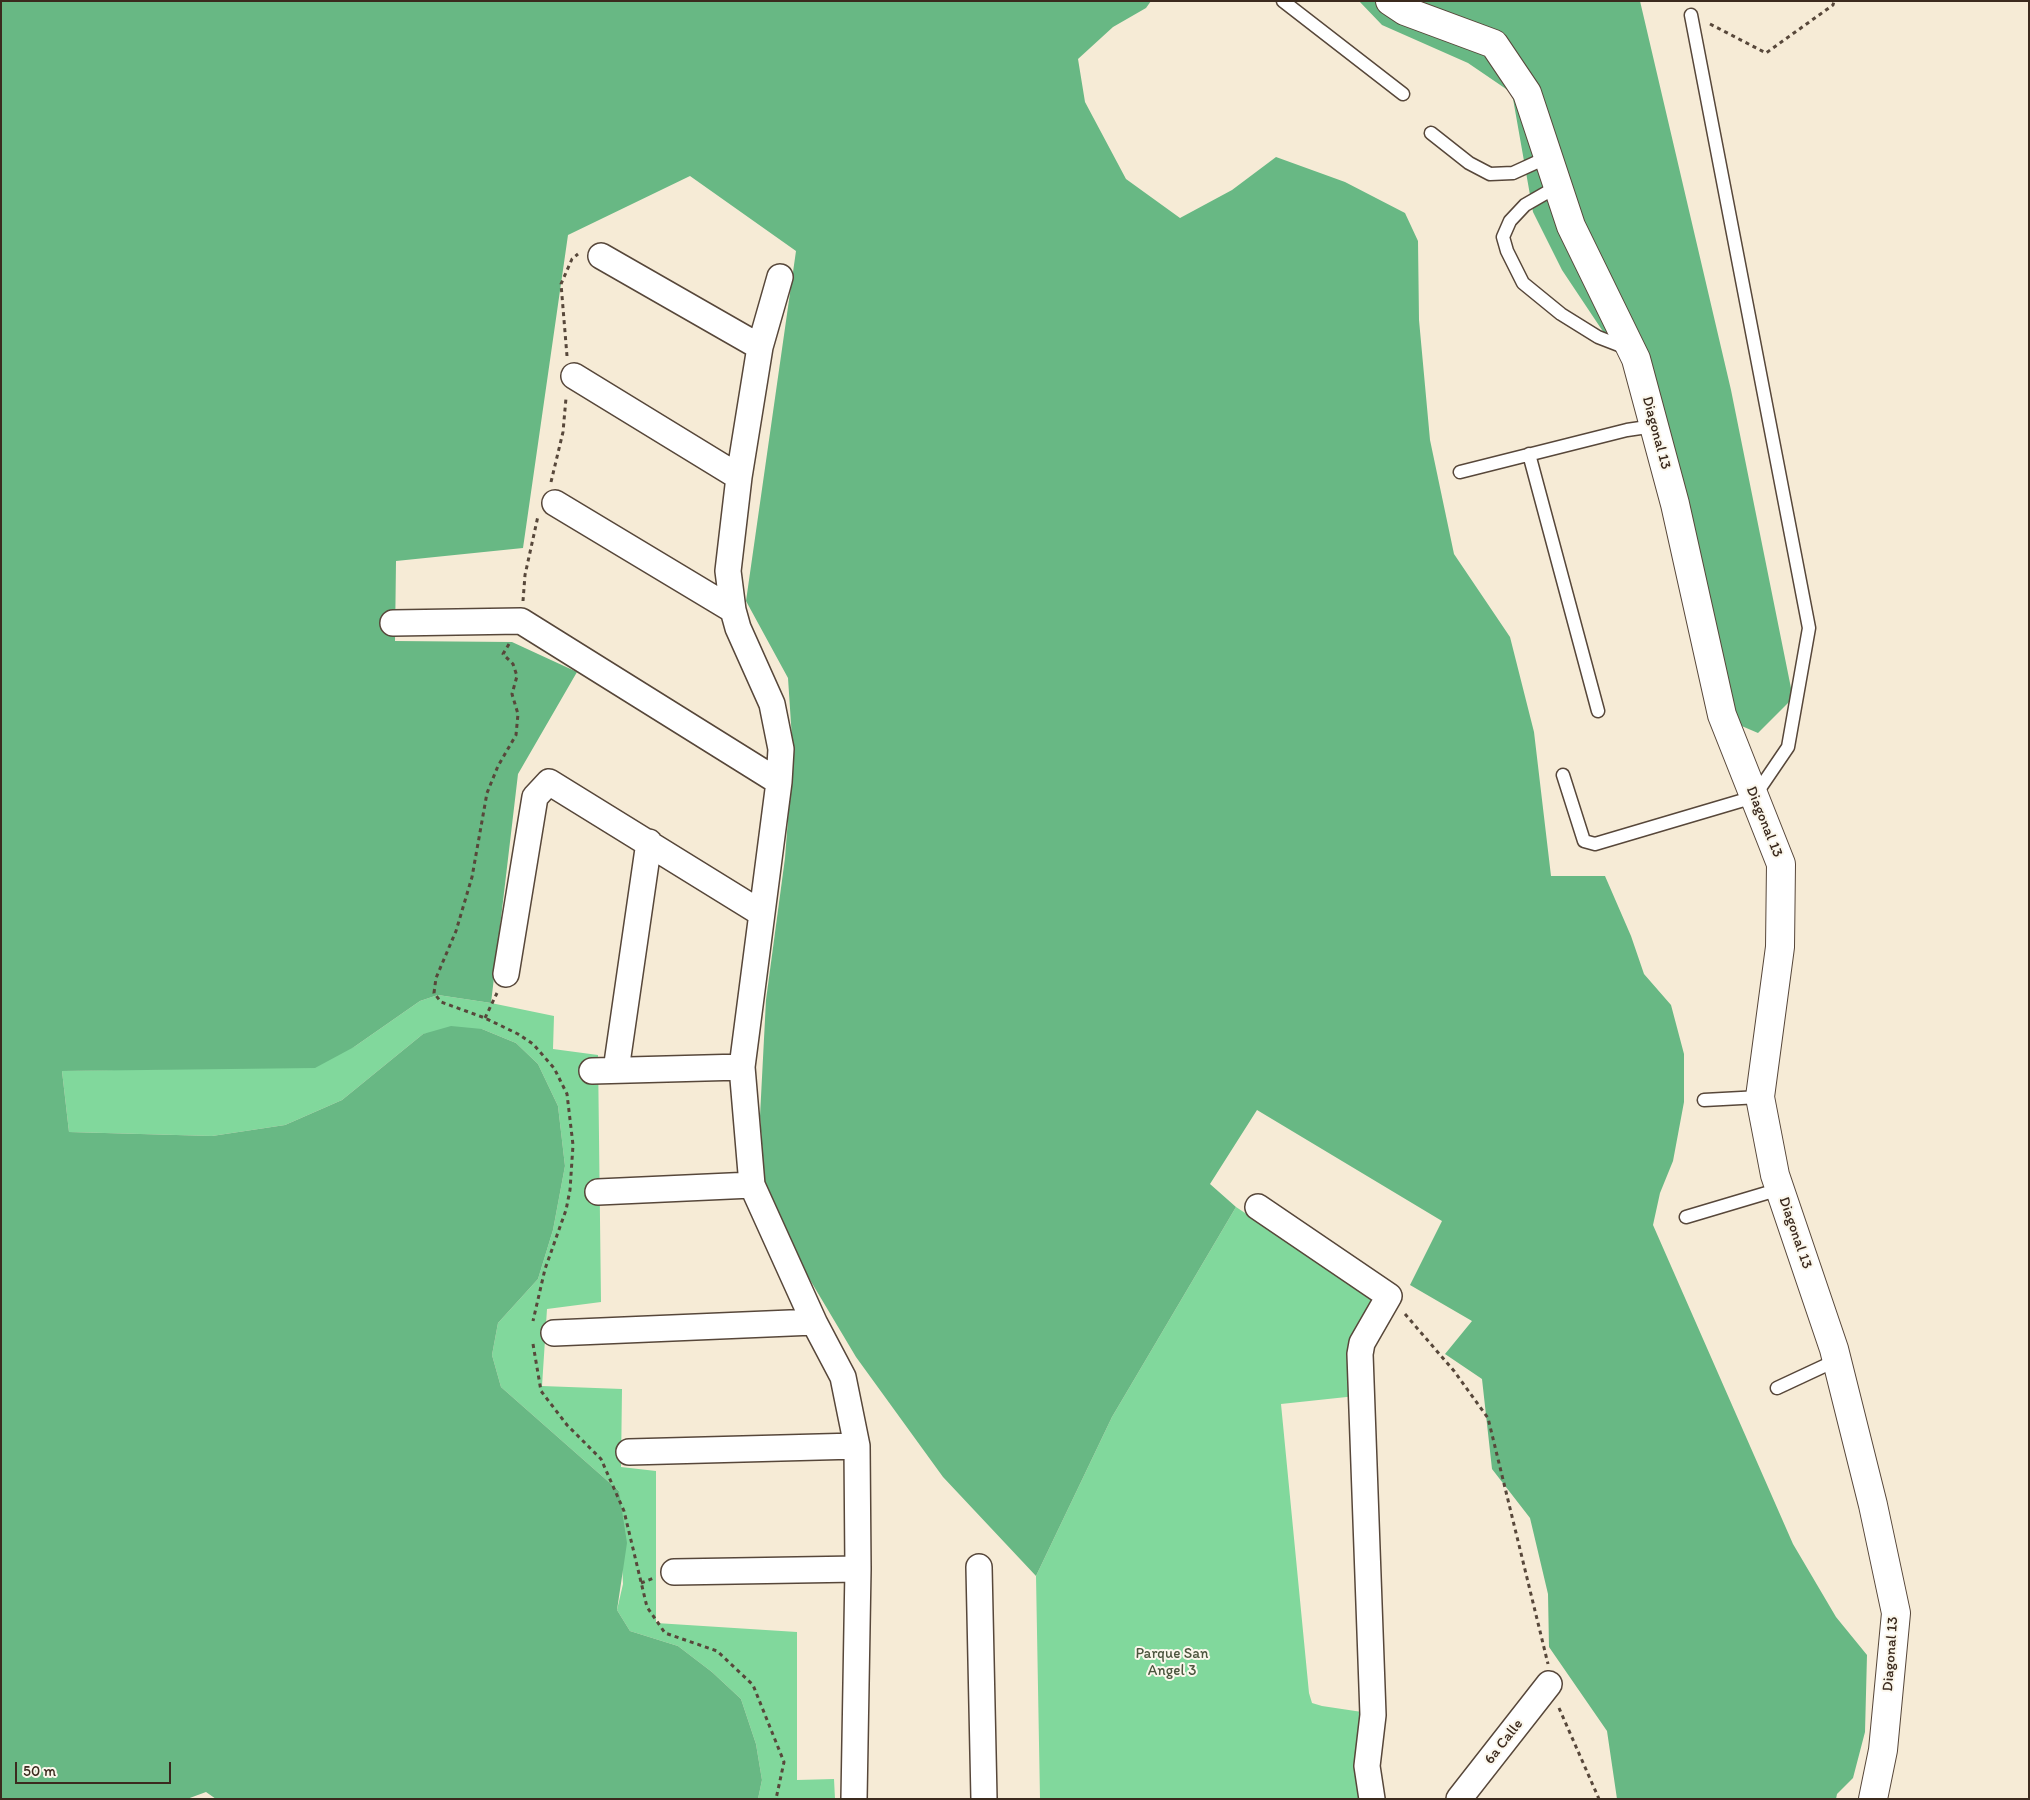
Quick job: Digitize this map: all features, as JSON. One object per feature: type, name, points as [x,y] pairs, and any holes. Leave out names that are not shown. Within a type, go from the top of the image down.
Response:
[{"type":"street","name":"Diagonal 13","points":[[1390,1],[1405,11],[1494,44],[1527,93],[1571,226],[1636,359],[1675,504],[1722,716],[1781,864],[1780,947],[1760,1097],[1775,1174],[1837,1360],[1873,1505],[1896,1613],[1883,1750],[1873,1799]]},
{"type":"street","points":[[601,256],[760,347]]},
{"type":"street","points":[[780,277],[760,347],[739,477],[728,572],[733,610],[744,645],[772,704],[777,719],[781,749],[779,782],[742,1066],[752,1185],[814,1322],[843,1377],[857,1446],[858,1569],[854,1799]]},
{"type":"street","points":[[569,375],[739,477]]},
{"type":"street","points":[[547,500],[733,610]]},
{"type":"street","points":[[393,623],[521,621],[779,782]]},
{"type":"street","points":[[506,974],[535,797],[549,782],[649,842],[761,913]]},
{"type":"street","points":[[616,1070],[649,842]]},
{"type":"street","points":[[592,1071],[742,1066]]},
{"type":"street","points":[[598,1192],[752,1185]]},
{"type":"street","points":[[1258,1207],[1388,1296],[1362,1343],[1360,1354],[1373,1715],[1367,1766],[1372,1799]]},
{"type":"street","points":[[539,1334],[814,1322]]},
{"type":"street","points":[[629,1452],[857,1446]]},
{"type":"street","points":[[979,1567],[984,1799]]},
{"type":"street","points":[[674,1572],[858,1569]]},
{"type":"street","name":"6a Calle","points":[[1459,1799],[1549,1684]]},
{"type":"lane","points":[[1283,1],[1403,94]]},
{"type":"lane","points":[[1563,775],[1584,841],[1595,844],[1754,797],[1788,747],[1809,628],[1691,15]]},
{"type":"lane","points":[[1431,133],[1469,163],[1490,174],[1513,173],[1548,157]]},
{"type":"lane","points":[[1558,186],[1525,205],[1510,221],[1503,237],[1507,251],[1523,282],[1561,314],[1598,337],[1631,350]]},
{"type":"lane","points":[[1460,472],[1627,430],[1654,426]]},
{"type":"lane","points":[[1529,454],[1598,711]]},
{"type":"lane","points":[[1704,1100],[1760,1097]]},
{"type":"lane","points":[[1686,1216],[1780,1189]]},
{"type":"lane","points":[[1777,1388],[1837,1360]]},
{"type":"path","points":[[1691,15],[1766,53],[1833,5],[1834,1]]},
{"type":"path","points":[[601,256],[588,251],[577,254],[572,259],[561,284],[569,375],[563,432],[547,500],[525,575],[521,621],[503,654],[513,664],[517,676],[512,694],[518,714],[516,735],[498,766],[488,793],[472,877],[456,931],[436,978],[434,993],[441,1002],[485,1018],[518,1034],[546,1056],[562,1081],[572,1119],[574,1144],[570,1190],[566,1210],[545,1269],[539,1334],[541,1391],[567,1426],[601,1459],[624,1511],[647,1608],[665,1634],[717,1651],[754,1685],[784,1762],[776,1799]]},
{"type":"path","points":[[485,1018],[506,974]]},
{"type":"path","points":[[1388,1296],[1454,1370],[1488,1418],[1548,1660],[1549,1684],[1599,1799]]},
{"type":"green space","points":[[1,1],[1151,1],[1146,8],[1113,27],[1078,59],[1085,102],[1126,179],[1180,218],[1232,190],[1276,157],[1345,182],[1405,213],[1418,241],[1419,320],[1430,440],[1454,554],[1510,637],[1534,732],[1551,876],[1605,876],[1631,936],[1644,974],[1671,1005],[1684,1054],[1684,1102],[1673,1161],[1660,1193],[1653,1225],[1793,1544],[1836,1617],[1867,1655],[1865,1732],[1853,1778],[1837,1794],[1836,1799],[1617,1799],[1607,1731],[1549,1647],[1548,1594],[1530,1518],[1492,1469],[1482,1379],[1445,1354],[1472,1321],[1410,1285],[1442,1221],[1257,1110],[1210,1184],[1236,1207],[1112,1417],[1036,1576],[943,1477],[856,1357],[791,1248],[765,1187],[760,1116],[766,1000],[785,858],[793,754],[788,678],[746,601],[796,251],[690,176],[568,235],[523,548],[396,561],[395,641],[512,642],[577,672],[518,774],[491,1003],[438,995],[420,1001],[354,1047],[315,1068],[62,1071],[69,1132],[212,1136],[285,1125],[342,1100],[423,1034],[451,1026],[482,1029],[516,1043],[538,1064],[558,1106],[565,1166],[553,1230],[538,1279],[498,1323],[492,1355],[501,1387],[619,1491],[627,1543],[617,1610],[630,1631],[678,1646],[712,1672],[741,1699],[756,1744],[762,1780],[758,1799],[216,1799],[206,1792],[187,1799],[1,1799]]},
{"type":"green space","points":[[1359,1],[1640,1],[1731,390],[1793,698],[1758,733],[1723,718],[1626,366],[1562,270],[1533,212],[1512,93],[1468,63],[1382,25]]},
{"type":"green space","points":[[438,995],[491,1003],[554,1016],[553,1049],[598,1055],[601,1302],[547,1309],[542,1386],[622,1389],[621,1467],[656,1471],[656,1623],[797,1632],[797,1780],[834,1779],[835,1799],[758,1799],[762,1780],[756,1744],[741,1699],[712,1672],[678,1646],[630,1631],[617,1610],[623,1584],[619,1491],[501,1387],[492,1355],[498,1323],[538,1279],[553,1230],[565,1166],[558,1106],[538,1064],[516,1043],[482,1029],[423,1034],[342,1100],[285,1125],[212,1136],[69,1132],[62,1071],[221,1068],[354,1047],[420,1001]]},
{"type":"green space","name":"Parque San Angel 3","points":[[1236,1207],[1377,1300],[1356,1396],[1281,1404],[1309,1693],[1312,1703],[1362,1712],[1364,1799],[1040,1799],[1036,1576],[1112,1417]]}]
